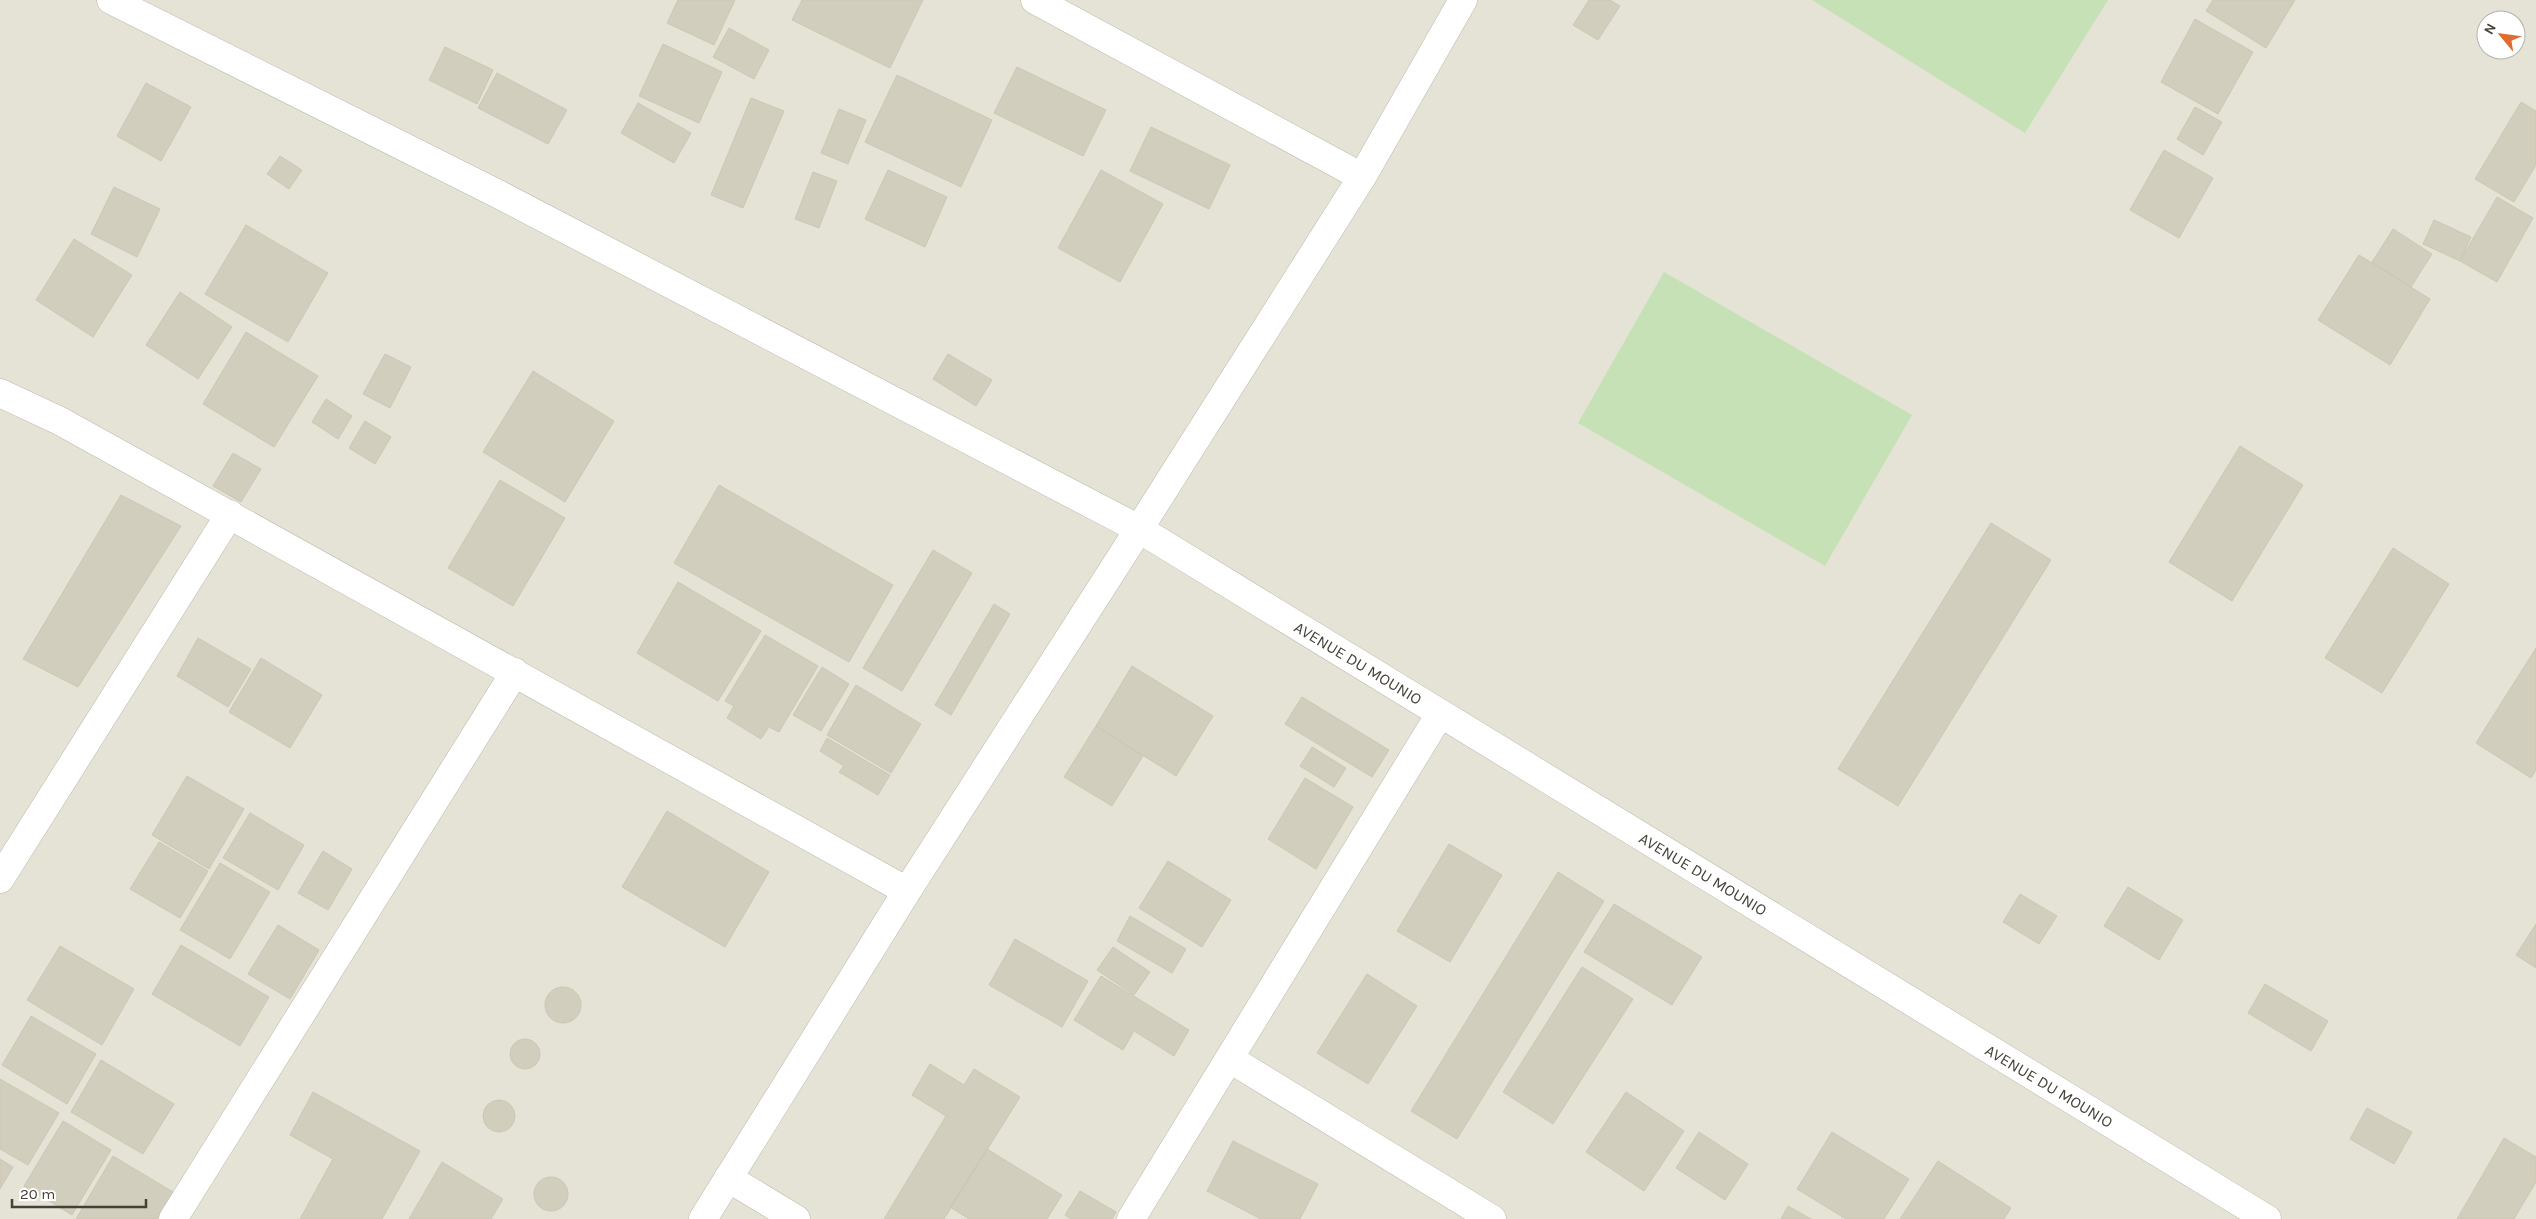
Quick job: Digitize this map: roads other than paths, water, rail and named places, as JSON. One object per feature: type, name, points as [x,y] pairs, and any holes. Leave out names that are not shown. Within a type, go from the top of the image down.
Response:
[{"type":"street","name":"AVENUE DU MOUNIO","points":[[111,0],[500,195],[1140,529],[2267,1219]]},
{"type":"street","points":[[1035,0],[1362,177]]},
{"type":"street","points":[[703,1219],[907,891],[1140,529],[1362,177],[1464,0]]},
{"type":"street","points":[[0,393],[60,421],[230,514],[907,891]]},
{"type":"street","points":[[0,879],[230,514]]},
{"type":"street","points":[[173,1219],[515,672]]},
{"type":"street","points":[[1132,1219],[1440,714]]},
{"type":"street","points":[[1230,1059],[1492,1219]]},
{"type":"street","points":[[728,1178],[796,1219]]}]
